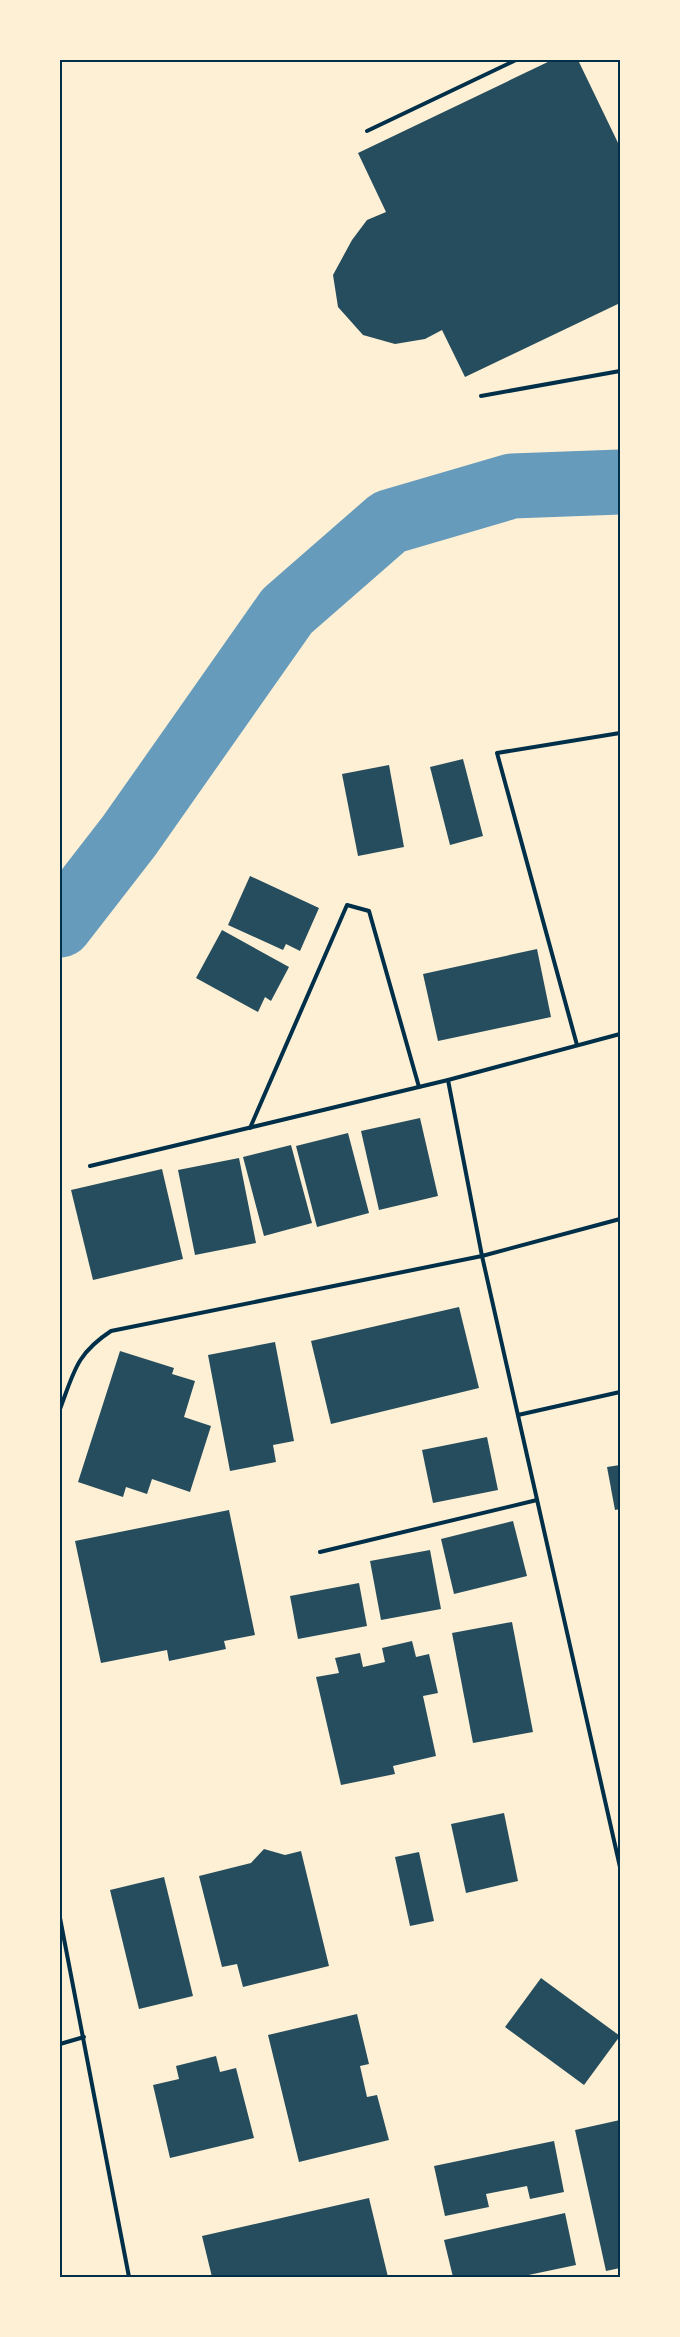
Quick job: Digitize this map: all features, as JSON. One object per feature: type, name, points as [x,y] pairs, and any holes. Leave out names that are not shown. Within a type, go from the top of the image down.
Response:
[{"type":"lane","points":[[367,131],[516,60]]},
{"type":"lane","points":[[481,396],[620,371]]},
{"type":"lane","points":[[576,1045],[497,753],[620,733]]},
{"type":"lane","points":[[250,1128],[346,905],[369,911],[420,1087]]},
{"type":"lane","points":[[90,1166],[420,1087],[620,1034]]},
{"type":"lane","points":[[448,1080],[482,1256],[620,1867]]},
{"type":"lane","points":[[60,1409],[78,1359],[93,1343],[111,1331],[482,1256],[620,1219]]},
{"type":"lane","points":[[518,1415],[620,1392]]},
{"type":"lane","points":[[320,1552],[538,1500]]},
{"type":"lane","points":[[60,1918],[129,2277]]},
{"type":"lane","points":[[60,2044],[84,2038]]},
{"type":"building","points":[[552,60],[578,60],[620,147],[620,303],[465,377],[442,330],[425,339],[395,344],[363,335],[338,307],[333,275],[352,240],[367,220],[386,212],[358,153]]},
{"type":"building","points":[[463,759],[483,836],[450,845],[430,767]]},
{"type":"building","points":[[389,765],[404,847],[358,856],[342,774]]},
{"type":"building","points":[[250,876],[319,908],[300,951],[286,944],[283,950],[228,925]]},
{"type":"building","points":[[222,930],[289,967],[271,1001],[265,997],[258,1012],[196,978]]},
{"type":"building","points":[[537,949],[551,1017],[438,1041],[423,974]]},
{"type":"building","points":[[420,1118],[438,1196],[379,1210],[361,1131]]},
{"type":"building","points":[[348,1133],[369,1213],[317,1227],[296,1146]]},
{"type":"building","points":[[291,1145],[312,1223],[264,1236],[243,1157]]},
{"type":"building","points":[[239,1158],[256,1243],[195,1255],[178,1170]]},
{"type":"building","points":[[162,1169],[183,1259],[93,1280],[71,1190]]},
{"type":"building","points":[[459,1307],[479,1388],[331,1424],[311,1341]]},
{"type":"building","points":[[275,1342],[294,1441],[273,1445],[276,1462],[230,1471],[208,1355]]},
{"type":"building","points":[[120,1351],[174,1368],[172,1374],[195,1381],[184,1417],[211,1426],[190,1492],[152,1479],[147,1494],[126,1487],[123,1497],[78,1482]]},
{"type":"building","points":[[487,1437],[498,1490],[433,1503],[422,1450]]},
{"type":"building","points":[[620,1465],[620,1509],[615,1510],[607,1467]]},
{"type":"building","points":[[229,1510],[255,1635],[224,1641],[226,1649],[169,1661],[167,1650],[101,1663],[75,1541]]},
{"type":"building","points":[[513,1521],[527,1576],[454,1594],[441,1539]]},
{"type":"building","points":[[430,1550],[441,1609],[381,1620],[370,1561]]},
{"type":"building","points":[[359,1583],[367,1626],[298,1639],[290,1596]]},
{"type":"building","points":[[512,1622],[533,1732],[473,1743],[452,1633]]},
{"type":"building","points":[[412,1641],[416,1657],[429,1654],[438,1693],[423,1696],[436,1756],[393,1766],[395,1774],[341,1785],[316,1677],[339,1673],[335,1658],[360,1653],[363,1667],[385,1662],[382,1648]]},
{"type":"building","points":[[504,1813],[518,1881],[466,1893],[451,1824]]},
{"type":"building","points":[[264,1849],[285,1855],[301,1851],[329,1966],[243,1987],[237,1964],[222,1967],[199,1876],[251,1863]]},
{"type":"building","points":[[419,1852],[434,1921],[410,1926],[395,1857]]},
{"type":"building","points":[[164,1877],[193,1996],[139,2009],[110,1890]]},
{"type":"building","points":[[541,1978],[620,2036],[584,2085],[505,2027]]},
{"type":"building","points":[[357,2014],[369,2064],[360,2066],[367,2097],[377,2095],[389,2140],[299,2162],[268,2035]]},
{"type":"building","points":[[216,2056],[220,2072],[236,2068],[254,2138],[170,2158],[153,2085],[179,2079],[176,2066]]},
{"type":"building","points":[[620,2120],[620,2268],[606,2271],[575,2130]]},
{"type":"building","points":[[554,2141],[564,2192],[530,2199],[527,2186],[486,2194],[489,2207],[445,2216],[434,2166]]},
{"type":"building","points":[[369,2198],[388,2277],[212,2277],[202,2236]]},
{"type":"building","points":[[565,2213],[576,2265],[519,2277],[453,2277],[444,2240]]},
{"type":"waterway","points":[[60,925],[129,836],[287,611],[389,522],[512,486],[620,482]]}]
